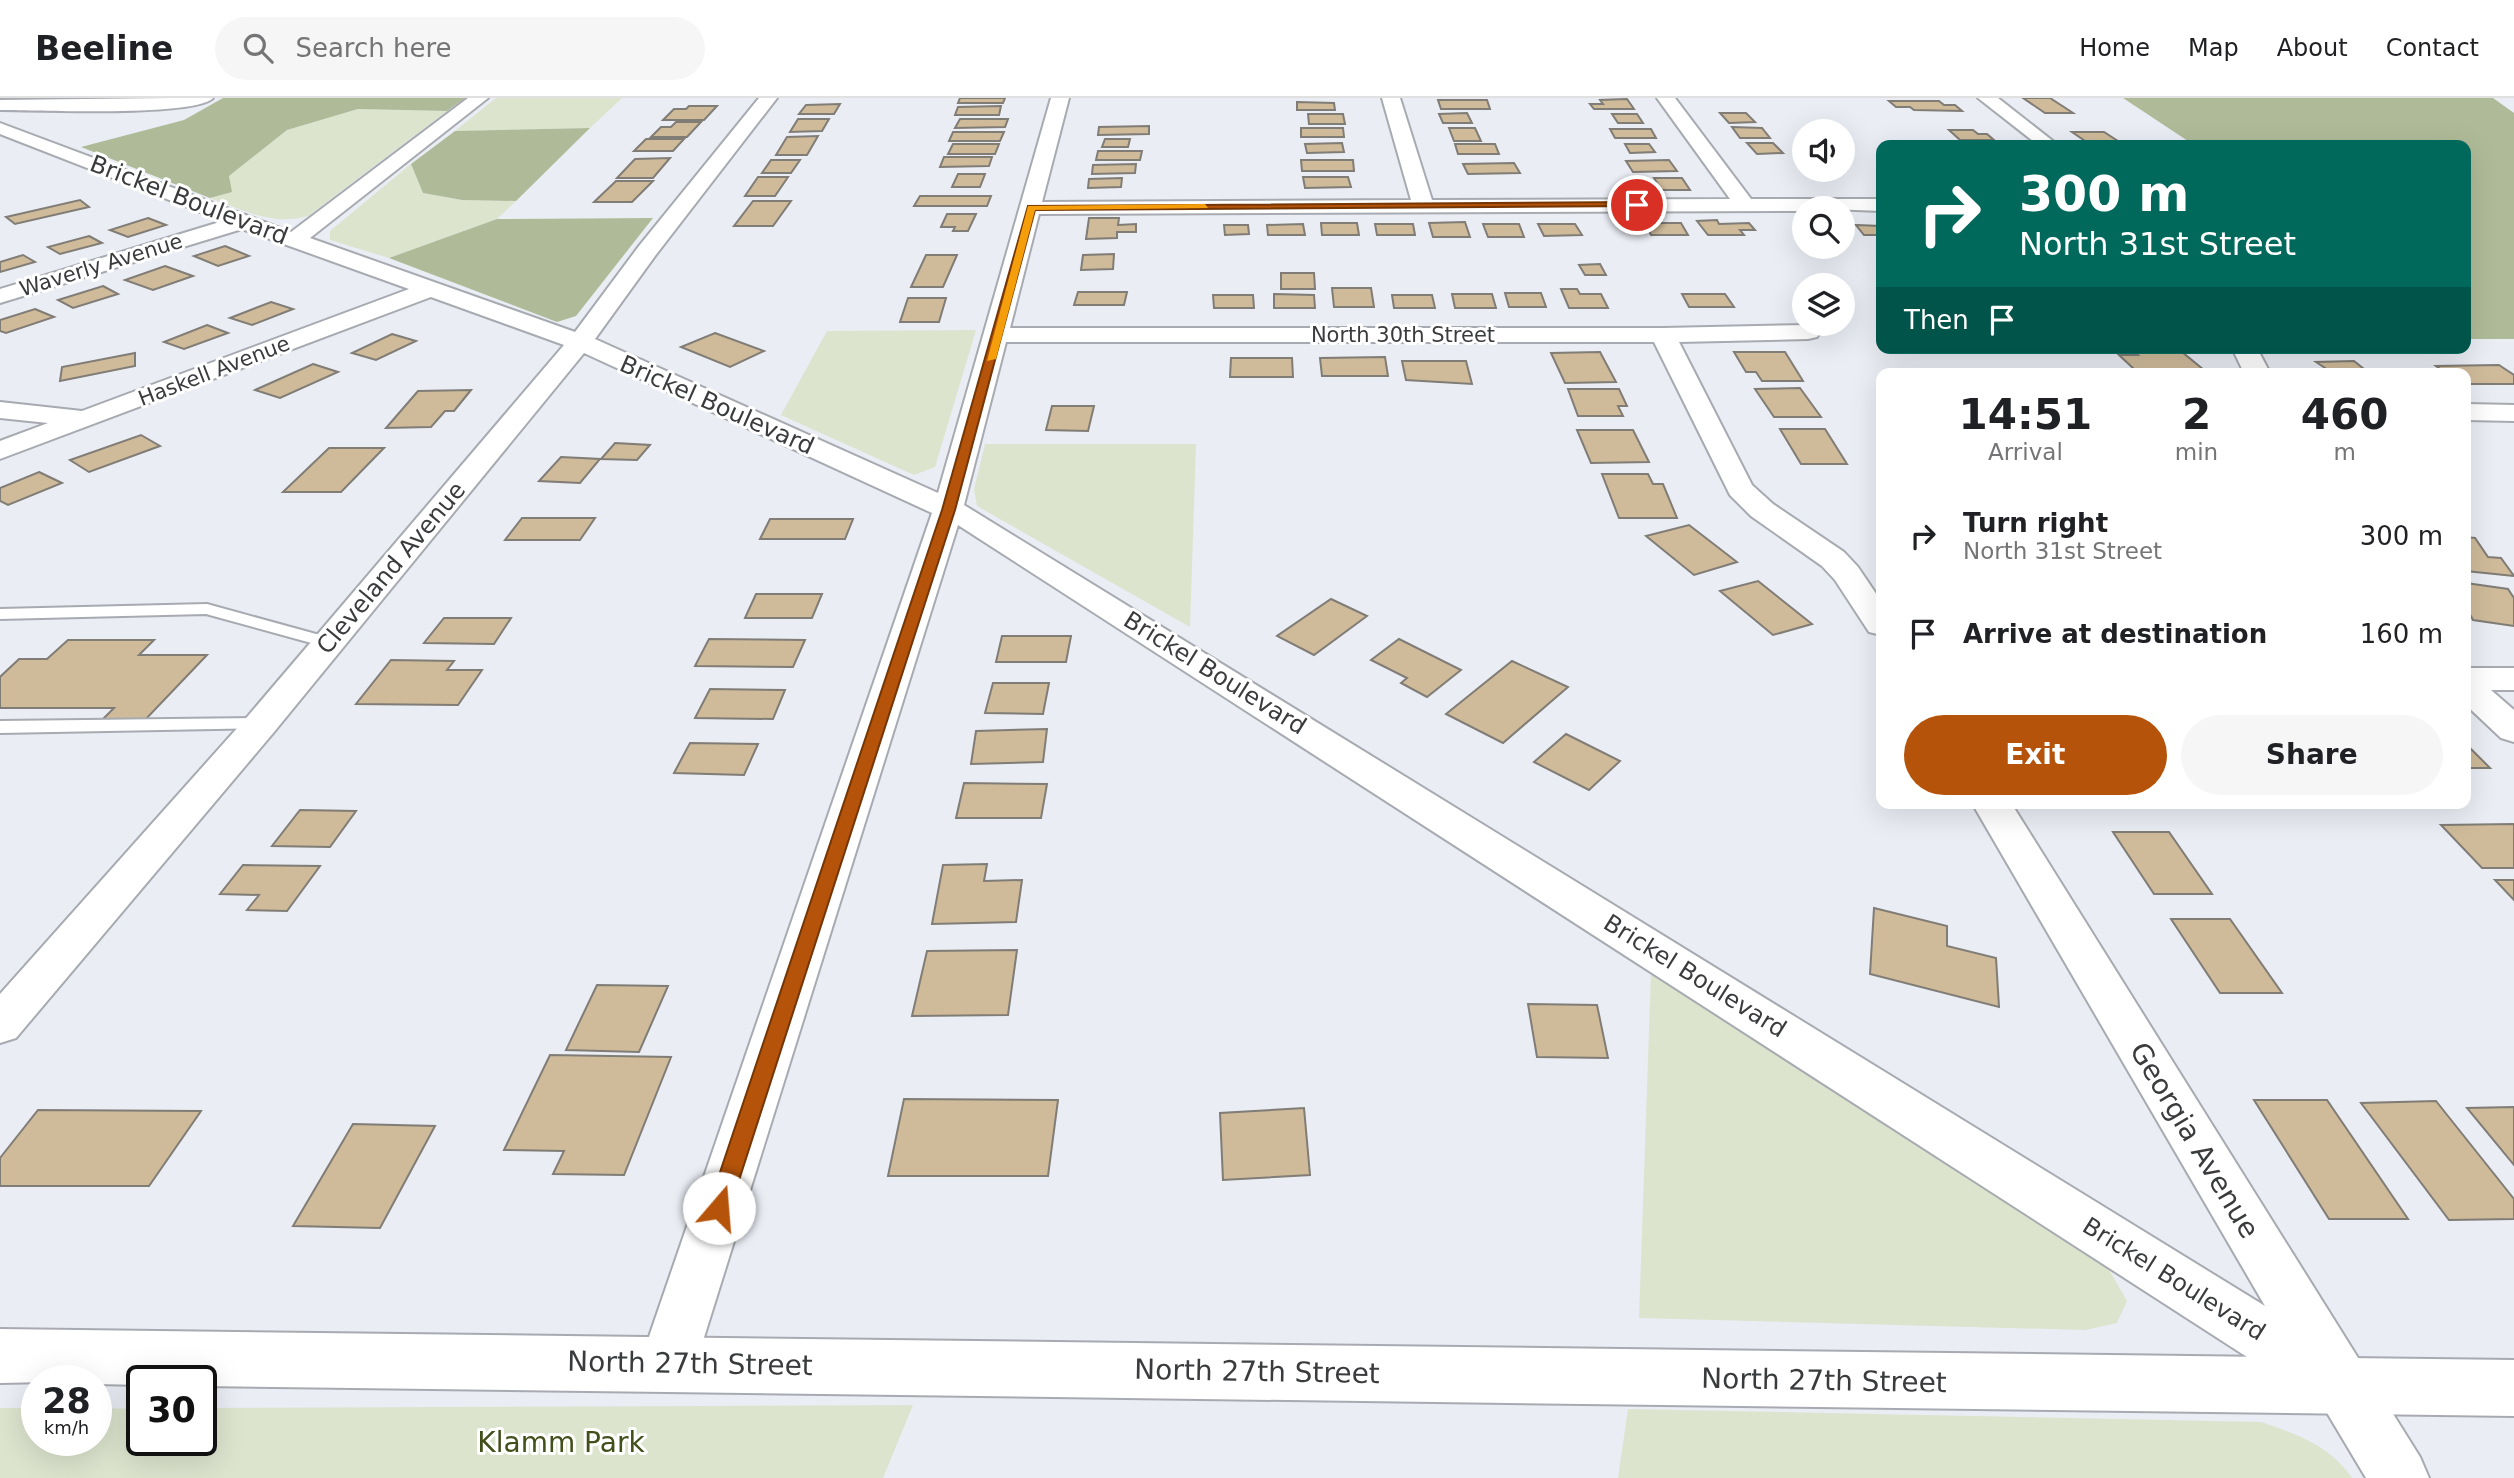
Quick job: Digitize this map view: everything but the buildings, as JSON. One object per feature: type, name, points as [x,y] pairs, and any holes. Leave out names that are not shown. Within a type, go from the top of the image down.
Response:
[{"type":"street","points":[[0,105],[185,103],[204,98]]},
{"type":"street","points":[[294,240],[479,98]]},
{"type":"street","name":"Cleveland Avenue","points":[[0,1025],[261,724],[580,342],[647,251],[768,98]]},
{"type":"street","points":[[668,1363],[948,510],[998,335],[1060,98]]},
{"type":"street","points":[[1391,98],[1423,205]]},
{"type":"street","points":[[1666,98],[1744,204]]},
{"type":"street","points":[[1987,98],[2042,140]]},
{"type":"street","name":"Brickel Boulevard","points":[[0,128],[243,222],[580,342],[948,510],[1018,548],[2345,1387]]},
{"type":"street","points":[[1031,208],[1876,205]]},
{"type":"street","name":"Waverly Avenue","points":[[0,296],[243,222]]},
{"type":"street","name":"Haskell Avenue","points":[[0,452],[428,290]]},
{"type":"street","name":"North 30th Street","points":[[998,335],[1663,335],[1792,332]]},
{"type":"street","points":[[1663,335],[1740,489],[1762,510],[1833,559],[1847,574],[1876,618]]},
{"type":"street","points":[[0,410],[85,419]]},
{"type":"street","points":[[2471,412],[2514,413]]},
{"type":"street","points":[[2471,679],[2514,679]]},
{"type":"street","points":[[2471,691],[2514,730]]},
{"type":"street","name":"Georgia Avenue","points":[[1995,809],[2399,1478]]},
{"type":"street","name":"North 27th Street","points":[[0,1356],[2514,1388]]},
{"type":"lane","points":[[0,614],[207,609],[315,639],[332,639]]},
{"type":"lane","points":[[0,727],[261,724]]},
{"type":"green space","points":[[223,98],[465,98],[447,111],[358,109],[287,130],[229,176],[232,192],[210,198],[81,147],[184,120]]},
{"type":"green space","points":[[496,98],[622,98],[590,128],[455,131]]},
{"type":"green space","points":[[2123,98],[2493,98],[2514,113],[2514,339],[2471,339],[2471,140],[2186,140]]},
{"type":"green space","points":[[358,109],[447,111],[308,216],[295,219],[270,218],[210,198],[231,192],[229,176],[287,130]]},
{"type":"green space","points":[[590,128],[516,201],[462,200],[423,193],[411,164],[455,131]]},
{"type":"green space","points":[[411,164],[423,193],[462,200],[516,201],[497,219],[389,258],[330,240],[330,231]]},
{"type":"green space","points":[[653,218],[576,316],[557,322],[389,258],[497,219]]},
{"type":"green space","points":[[976,330],[935,467],[914,475],[781,415],[827,331]]},
{"type":"green space","points":[[985,444],[1196,444],[1190,627],[977,506],[974,489]]},
{"type":"green space","points":[[1651,973],[2108,1268],[2127,1301],[2117,1323],[2085,1330],[1639,1318]]},
{"type":"green space","name":"Klamm Park","points":[[913,1405],[883,1478],[0,1478],[0,1408],[21,1408],[21,1456],[112,1456],[112,1408],[126,1409],[126,1456],[217,1456],[217,1408]]},
{"type":"green space","points":[[1628,1409],[2261,1422],[2312,1442],[2334,1457],[2352,1478],[1618,1478]]},
{"type":"slow traffic","points":[[991,359],[1031,208],[1205,207]]},
{"type":"route","points":[[719,1208],[948,510],[1031,208],[1637,205]]}]
